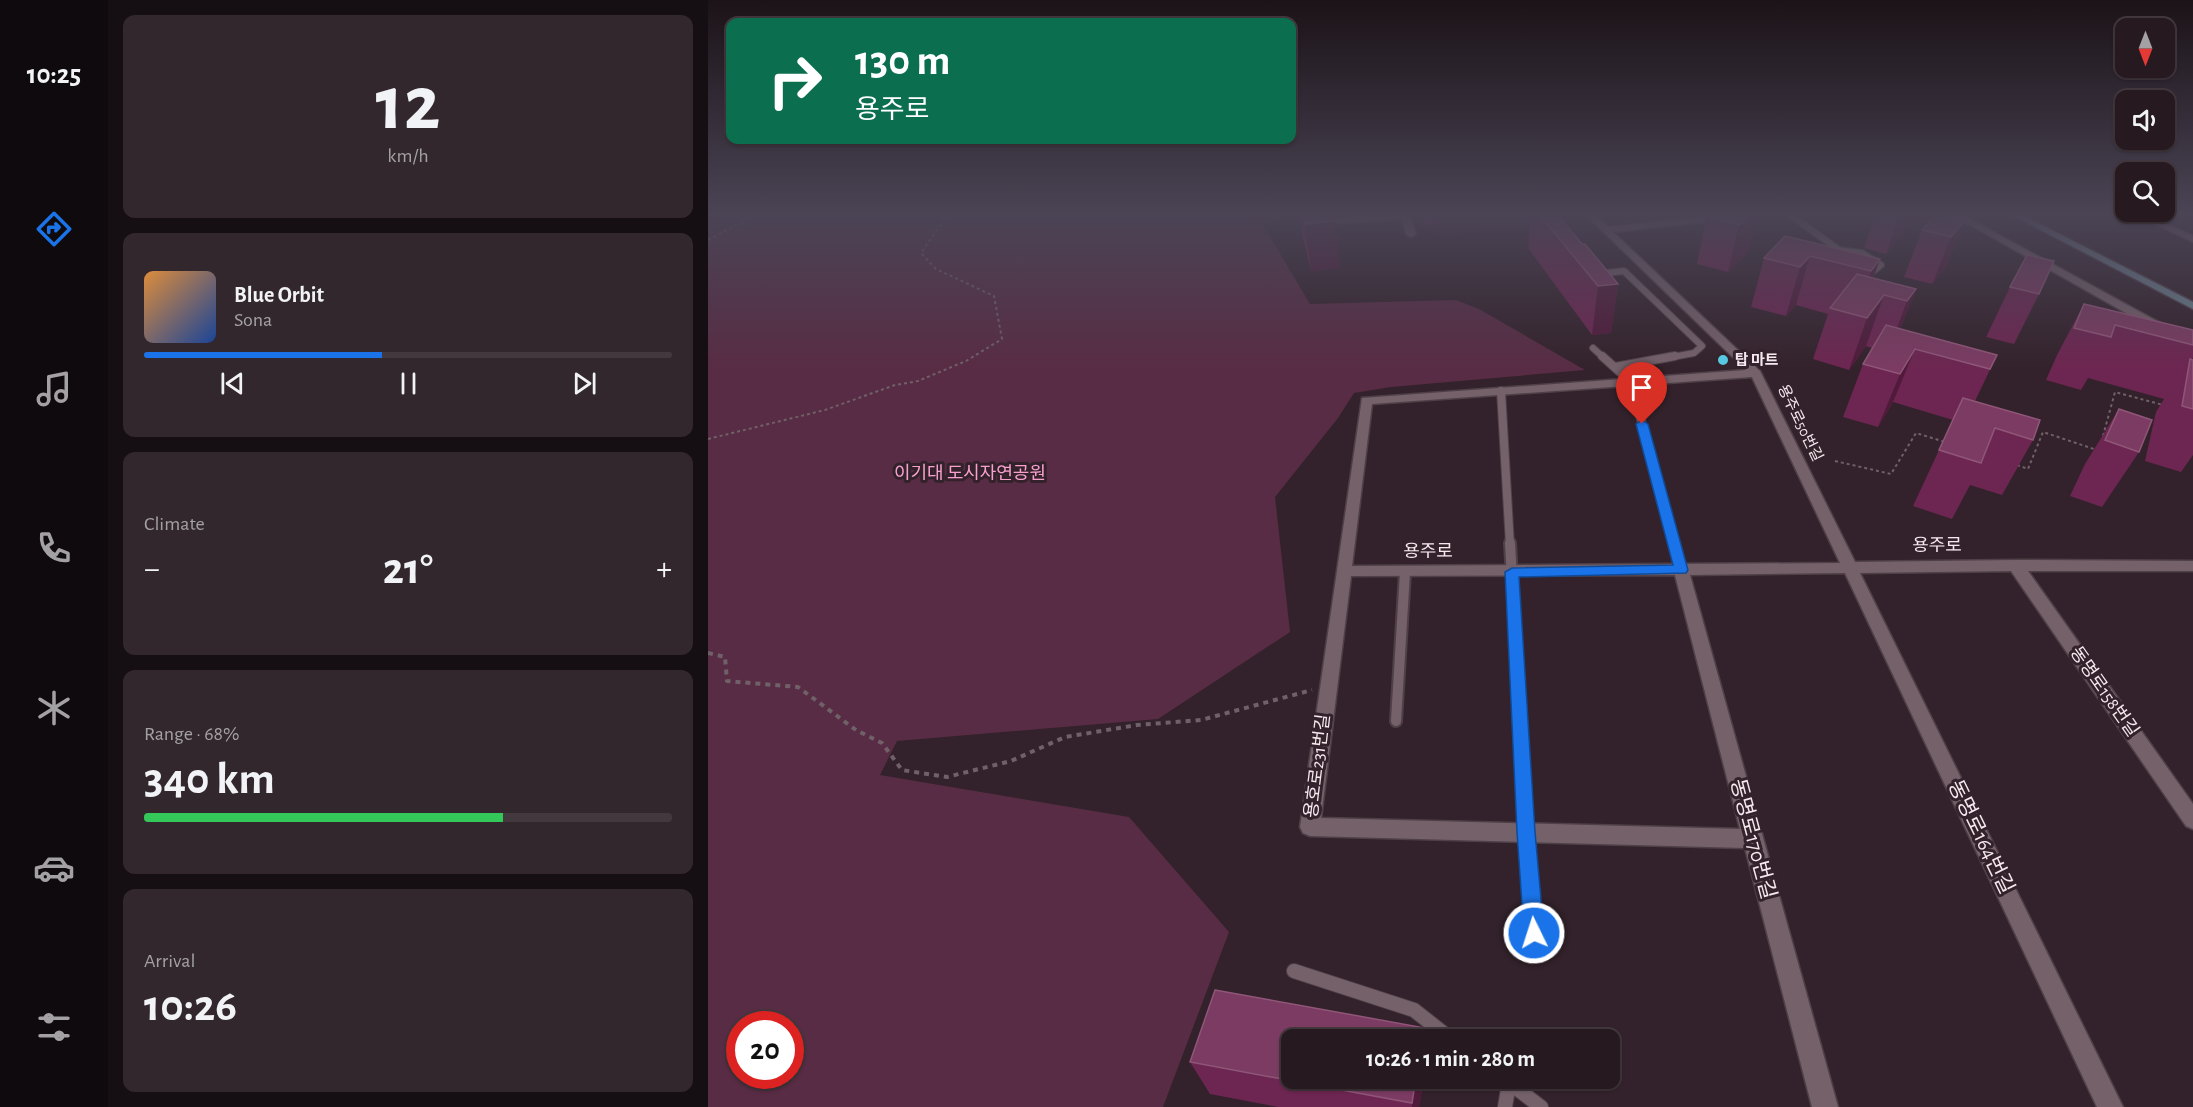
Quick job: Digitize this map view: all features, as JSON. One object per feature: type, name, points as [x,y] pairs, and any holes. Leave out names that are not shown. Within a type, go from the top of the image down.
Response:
[{"type":"main road","points":[[2115,266],[2193,306]]},
{"type":"street","name":"용주로50번길","points":[[1644,266],[1756,373],[1851,566]]},
{"type":"street","points":[[2052,266],[2187,338],[2193,348]]},
{"type":"street","name":"용호로231번길","points":[[1752,839],[1310,827],[1365,401],[1756,373]]},
{"type":"street","name":"용주로","points":[[1343,571],[1512,572],[2015,565],[2192,567]]},
{"type":"street","name":"동명로158번길","points":[[2015,565],[2193,820]]},
{"type":"street","name":"동명로164번길","points":[[1851,566],[2110,1107]]},
{"type":"street","name":"동명로170번길","points":[[1682,570],[1825,1107]]},
{"type":"lane","points":[[1840,266],[1851,271],[1872,272],[1881,266]]},
{"type":"lane","points":[[1597,274],[1624,271],[1702,346],[1694,353],[1615,367]]},
{"type":"lane","points":[[1593,348],[1630,382],[1682,570]]},
{"type":"lane","points":[[1501,392],[1535,953]]},
{"type":"lane","points":[[1396,721],[1405,572]]},
{"type":"lane","points":[[1294,970],[1414,1010],[1438,1029]]},
{"type":"lane","points":[[1505,1107],[1506,1089]]},
{"type":"lane","points":[[1517,1089],[1541,1107]]},
{"type":"path","points":[[708,439],[825,410],[895,385],[918,381],[966,361],[1002,339],[994,296],[933,266]]},
{"type":"path","points":[[2017,465],[2028,469],[2043,432],[2099,451],[2115,392],[2171,407]]},
{"type":"path","points":[[1835,461],[1891,474],[1916,433],[1949,444]]},
{"type":"path","points":[[708,653],[724,657],[727,681],[798,687],[856,730],[882,743],[902,770],[947,777],[1011,761],[1065,737],[1137,725],[1201,720],[1307,690],[1328,688]]},
{"type":"green space","name":"이기대 도시자연공원","points":[[708,266],[1287,266],[1310,304],[1456,300],[1479,309],[1585,370],[1391,387],[1354,393],[1338,418],[1275,497],[1290,632],[1158,719],[897,741],[880,775],[1129,817],[1229,932],[1163,1107],[708,1107]]},
{"type":"building","points":[[1581,266],[1603,266],[1618,284],[1598,286]]},
{"type":"building","points":[[1849,266],[1875,266],[1871,271]]},
{"type":"building","points":[[2021,266],[2052,266],[2039,294],[2010,287]]},
{"type":"building","points":[[1857,274],[1916,289],[1907,301],[1884,295],[1867,318],[1830,308]]},
{"type":"building","points":[[2084,304],[2193,330],[2193,345],[2115,325],[2111,337],[2074,328]]},
{"type":"building","points":[[1886,325],[1997,355],[1990,369],[1915,349],[1900,374],[1863,364]]},
{"type":"building","points":[[2190,359],[2193,360],[2193,409],[2182,406]]},
{"type":"building","points":[[1963,398],[2040,420],[2033,440],[1995,428],[1981,463],[1939,450]]},
{"type":"building","points":[[2119,409],[2152,420],[2139,452],[2105,440]]},
{"type":"building","points":[[1215,990],[1425,1028],[1281,1029],[1281,1079],[1190,1062]]},
{"type":"building","points":[[1336,1089],[1414,1089],[1412,1103]]},
{"type":"place","name":"탑 마트","points":[[1723,360]]},
{"type":"route","points":[[1534,933],[1526,832],[1512,572],[1682,570],[1642,424]]}]
